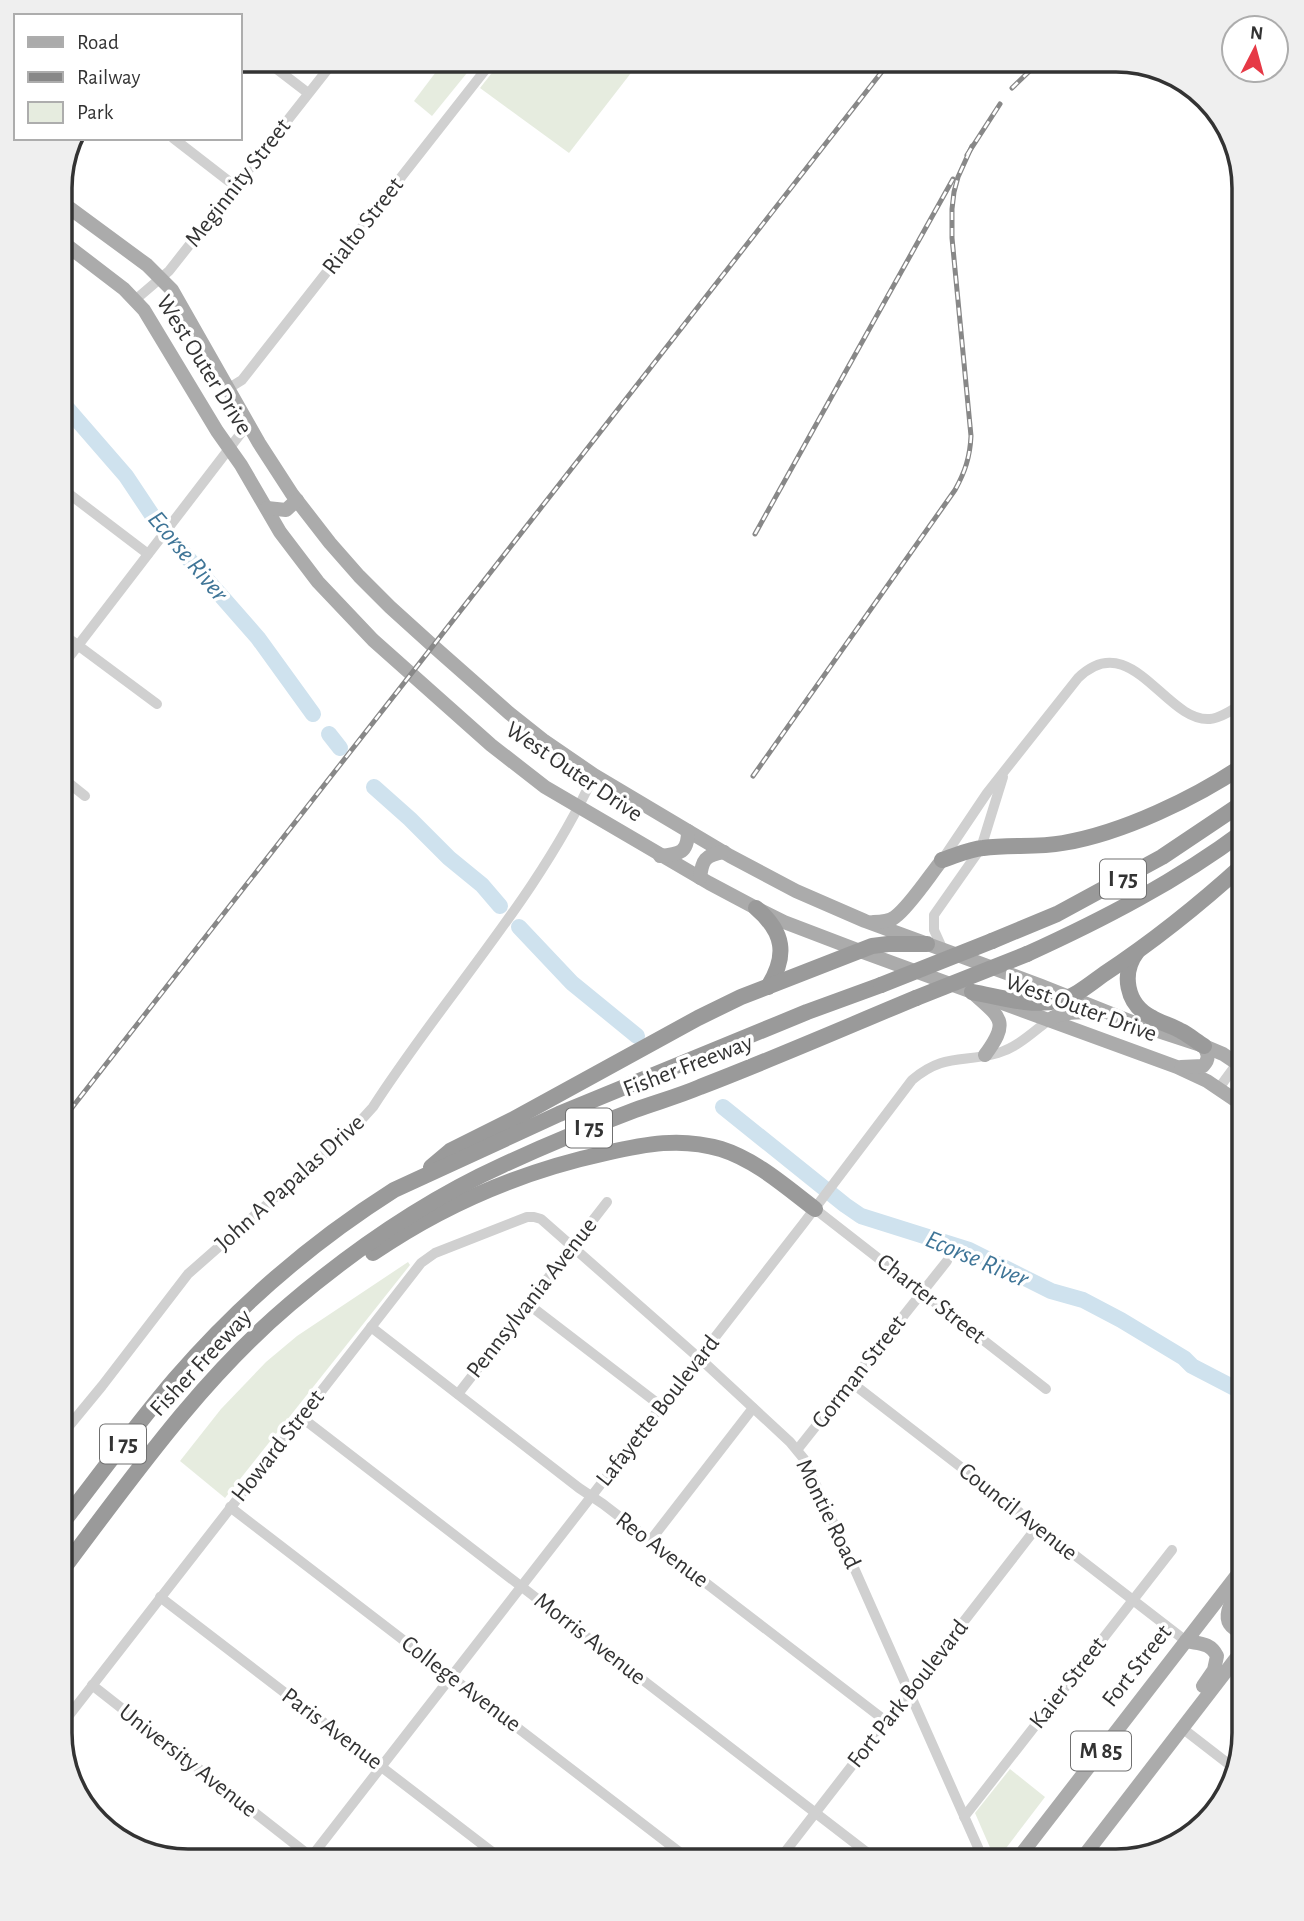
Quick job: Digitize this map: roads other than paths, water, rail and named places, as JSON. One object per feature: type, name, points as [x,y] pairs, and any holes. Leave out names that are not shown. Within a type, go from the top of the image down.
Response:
[{"type":"highway","points":[[942,860],[981,848],[1064,843],[1113,829],[1184,800],[1232,772]]},
{"type":"highway","name":"Fisher Freeway","points":[[72,1510],[152,1407],[226,1325],[265,1287],[317,1244],[394,1190],[559,1114],[807,1012],[1057,914],[1162,858],[1232,810]]},
{"type":"highway","name":"Fisher Freeway","points":[[72,1557],[180,1416],[229,1363],[288,1306],[405,1218],[503,1164],[624,1114],[699,1088],[1027,954],[1105,918],[1154,891],[1232,840]]},
{"type":"highway","points":[[972,992],[1044,1003],[1070,997],[1138,951],[1232,874]]},
{"type":"highway","points":[[756,908],[772,925],[781,947],[779,966],[768,987]]},
{"type":"highway","points":[[413,1181],[450,1151],[741,997],[872,946],[927,944]]},
{"type":"highway","points":[[1138,951],[1132,959],[1128,980],[1130,996],[1139,1009],[1204,1046]]},
{"type":"highway","points":[[288,1306],[315,1293],[379,1248],[468,1199],[549,1168],[650,1143],[702,1144],[737,1155],[819,1203]]},
{"type":"main road","name":"West Outer Drive","points":[[72,210],[146,265],[172,290],[248,424],[297,500],[337,551],[390,607],[543,740],[594,775],[796,891],[865,921],[1232,1057]]},
{"type":"main road","name":"West Outer Drive","points":[[72,250],[144,310],[280,532],[318,582],[373,640],[491,745],[545,787],[660,856],[785,922],[1177,1067],[1232,1097]]},
{"type":"main road","points":[[267,508],[286,510],[297,500]]},
{"type":"main road","points":[[660,856],[682,852],[686,846],[688,831]]},
{"type":"main road","points":[[700,878],[705,858],[724,852]]},
{"type":"main road","points":[[865,921],[881,922],[896,917],[942,860]]},
{"type":"main road","points":[[972,992],[994,1012],[1000,1022],[998,1037],[985,1055]]},
{"type":"main road","points":[[1049,1020],[1063,1013],[1108,1012]]},
{"type":"main road","points":[[1177,1067],[1203,1066],[1208,1057],[1204,1046]]},
{"type":"main road","name":"Fort Street","points":[[1025,1849],[1232,1581]]},
{"type":"main road","points":[[1232,1600],[1228,1617],[1232,1627]]},
{"type":"main road","points":[[1136,1789],[1150,1755],[1211,1676],[1216,1665],[1217,1656],[1210,1647],[1186,1640]]},
{"type":"main road","name":"M 85","points":[[1089,1849],[1232,1663]]},
{"type":"street","points":[[281,72],[308,93]]},
{"type":"street","name":"Meginnity Street","points":[[135,300],[169,271],[325,72]]},
{"type":"street","name":"Rialto Street","points":[[229,388],[242,380],[485,72]]},
{"type":"street","points":[[176,140],[235,186]]},
{"type":"street","points":[[72,653],[248,424]]},
{"type":"street","points":[[72,496],[148,554]]},
{"type":"street","points":[[72,641],[156,704]]},
{"type":"street","points":[[942,860],[968,819],[1006,769],[1078,678],[1088,670],[1100,665],[1115,664],[1131,669],[1196,717],[1203,719],[1216,718],[1232,709]]},
{"type":"street","points":[[943,950],[934,930],[934,915],[981,848],[1006,769]]},
{"type":"street","name":"John A Papalas Drive","points":[[72,1422],[188,1274],[364,1118],[526,892],[579,807],[594,775]]},
{"type":"street","points":[[72,785],[86,796]]},
{"type":"street","name":"Lafayette Boulevard","points":[[320,1849],[912,1080],[939,1063],[1009,1049],[1049,1020]]},
{"type":"street","points":[[1219,1088],[1232,1073]]},
{"type":"street","name":"Pennsylvania Avenue","points":[[458,1394],[607,1202]]},
{"type":"street","name":"Charter Street","points":[[819,1203],[922,1292],[1046,1389]]},
{"type":"street","name":"Howard Street","points":[[72,1711],[421,1263],[428,1257],[527,1217],[534,1217]]},
{"type":"street","name":"Montie Road","points":[[534,1217],[541,1219],[699,1358],[804,1459],[979,1849]]},
{"type":"street","name":"Gorman Street","points":[[797,1450],[947,1261]]},
{"type":"street","points":[[528,1304],[661,1406]]},
{"type":"street","name":"Reo Avenue","points":[[371,1327],[887,1722]]},
{"type":"street","name":"Council Avenue","points":[[852,1383],[1186,1640]]},
{"type":"street","points":[[650,1541],[753,1408]]},
{"type":"street","name":"Morris Avenue","points":[[300,1417],[862,1849]]},
{"type":"street","name":"College Avenue","points":[[230,1507],[675,1849]]},
{"type":"street","name":"Fort Park Boulevard","points":[[788,1849],[1037,1527]]},
{"type":"street","name":"Kaier Street","points":[[964,1817],[1172,1550]]},
{"type":"street","name":"Paris Avenue","points":[[160,1597],[488,1849]]},
{"type":"street","name":"University Avenue","points":[[92,1685],[298,1849]]},
{"type":"street","points":[[1182,1728],[1228,1763]]},
{"type":"waterway","name":"Ecorse River","points":[[72,414],[126,476],[158,524],[258,638],[313,714]]},
{"type":"waterway","name":"Ecorse River","points":[[329,734],[340,748]]},
{"type":"waterway","name":"Ecorse River","points":[[374,787],[449,858],[482,885],[500,906]]},
{"type":"waterway","name":"Ecorse River","points":[[519,927],[572,983],[637,1036]]},
{"type":"waterway","name":"Ecorse River","points":[[723,1107],[861,1216],[969,1250],[1051,1291],[1083,1300],[1184,1358],[1192,1366],[1232,1387]]},
{"type":"railway","points":[[72,1108],[882,72]]},
{"type":"railway","points":[[1012,88],[1029,72]]},
{"type":"railway","points":[[967,155],[1000,104]]},
{"type":"railway","points":[[753,776],[955,490],[964,471],[971,436],[952,238],[952,209],[958,177],[972,146]]},
{"type":"railway","points":[[755,534],[953,179]]}]
